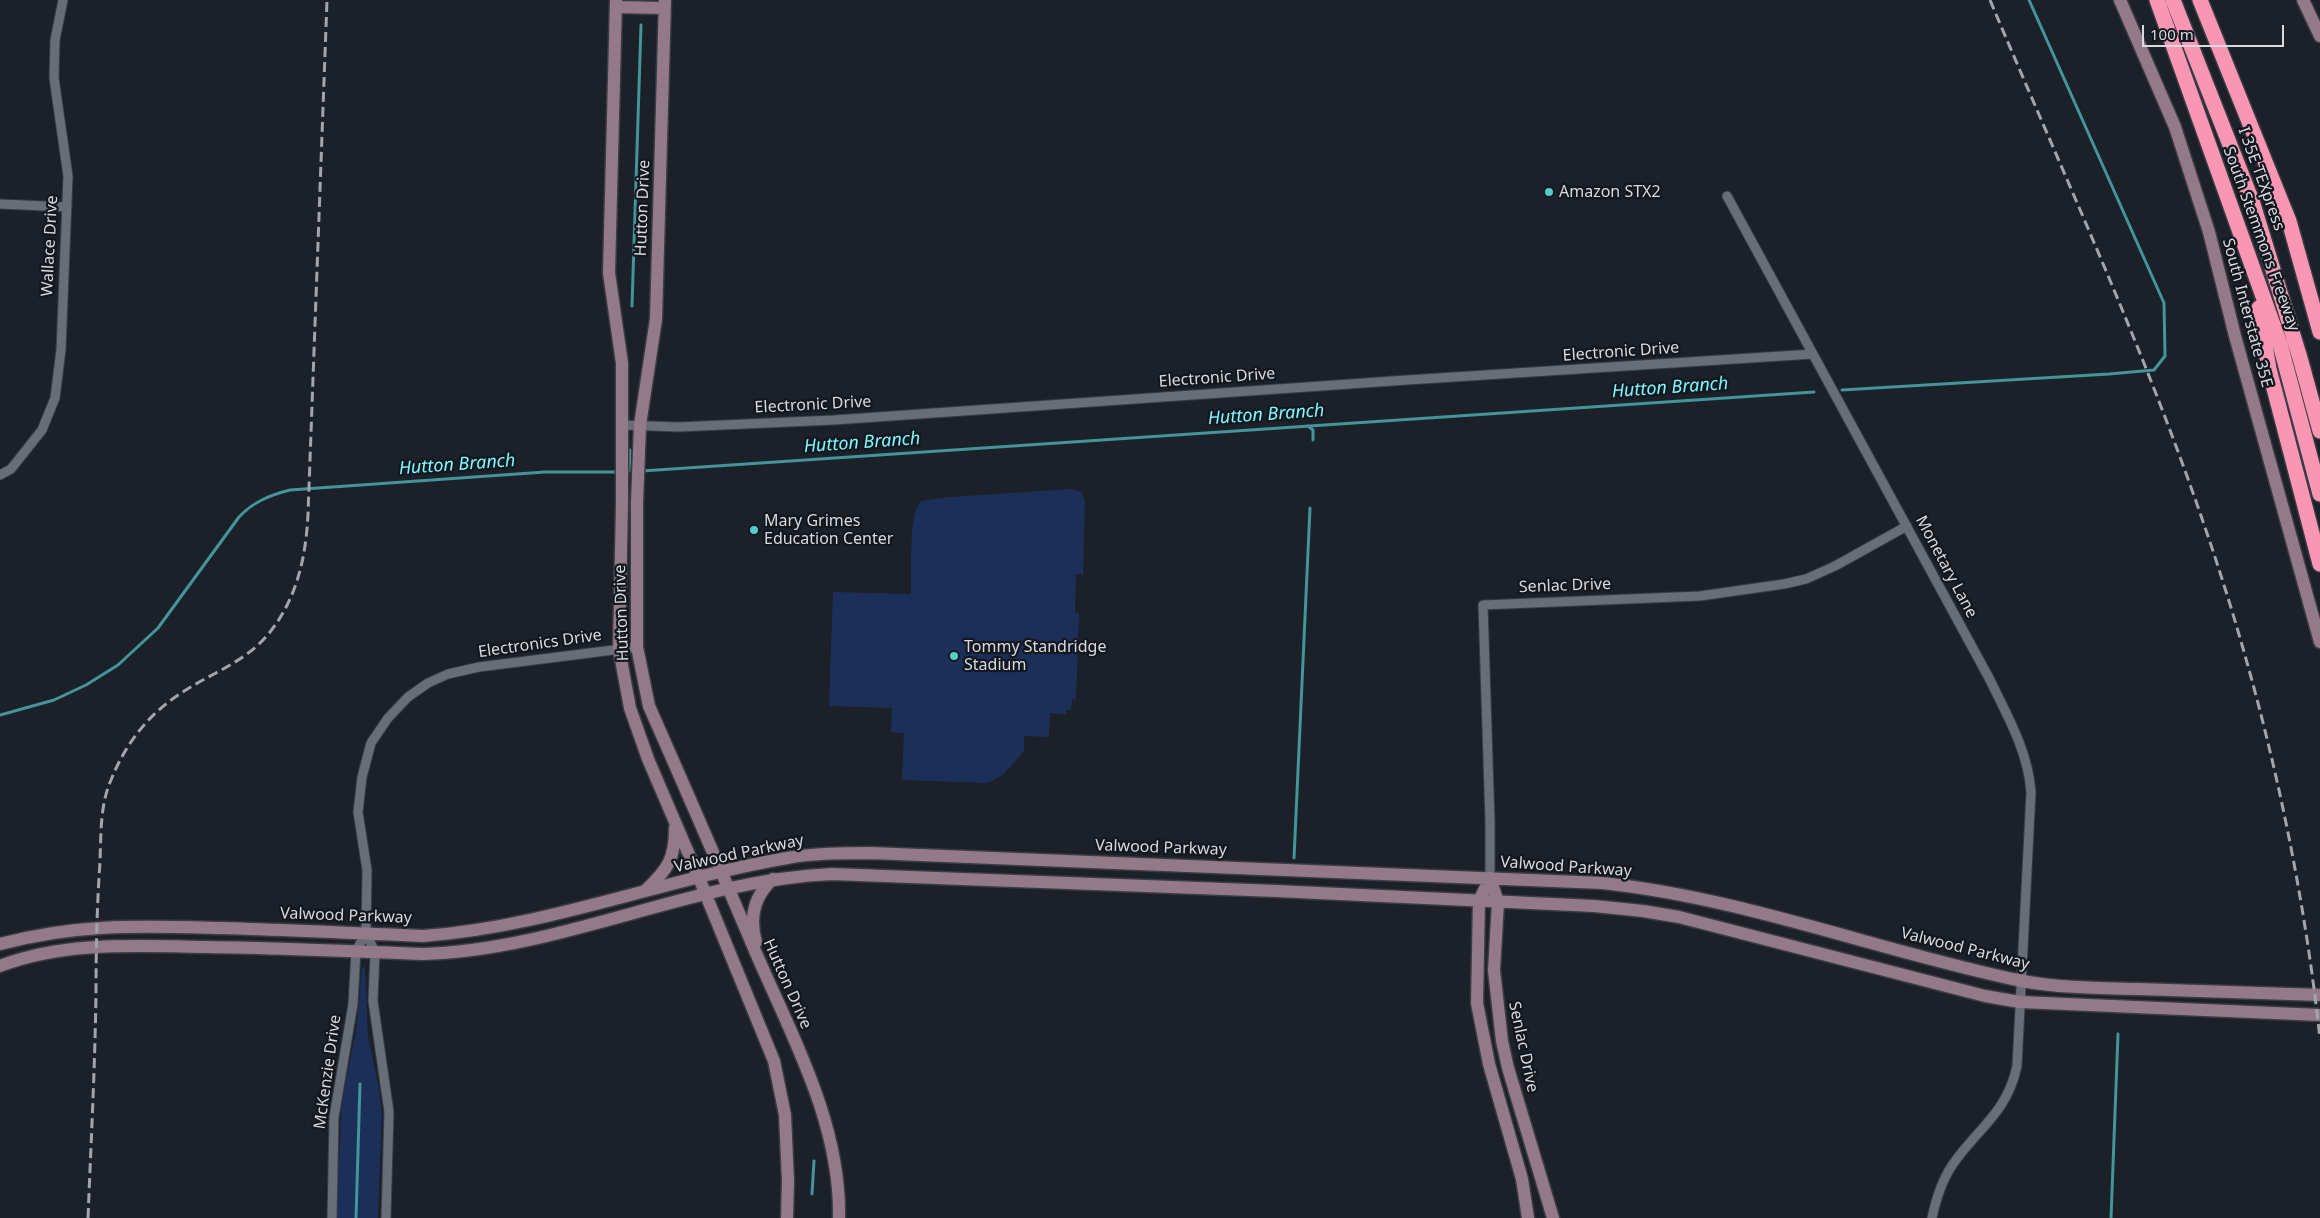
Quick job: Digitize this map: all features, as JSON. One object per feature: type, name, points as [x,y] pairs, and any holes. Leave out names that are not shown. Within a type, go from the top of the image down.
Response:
[{"type":"highway","name":"South Stemmons Freeway","points":[[2157,0],[2254,277],[2280,344],[2320,494]]},
{"type":"highway","name":"I 35E TEXpress","points":[[2173,0],[2252,201],[2300,358],[2320,432]]},
{"type":"highway","name":"South Stemmons Freeway","points":[[2200,0],[2289,221],[2320,332]]},
{"type":"highway","points":[[2254,277],[2269,369],[2320,564]]},
{"type":"main road","name":"South Interstate 35E","points":[[2120,0],[2175,127],[2209,232],[2235,336],[2320,642]]},
{"type":"main road","points":[[2303,0],[2320,36]]},
{"type":"main road","points":[[616,3],[665,4]]},
{"type":"main road","name":"Hutton Drive","points":[[616,3],[609,274],[622,363],[623,442],[619,649],[630,708],[648,759],[774,1061],[785,1115],[788,1181],[787,1218]]},
{"type":"main road","name":"Hutton Drive","points":[[665,4],[656,319],[639,442],[637,646],[649,706],[729,888],[824,1115],[833,1157],[839,1218]]},
{"type":"main road","points":[[645,892],[662,875],[672,861],[675,843],[675,823]]},
{"type":"main road","name":"Valwood Parkway","points":[[0,944],[36,935],[74,929],[126,925],[423,936],[458,933],[568,910],[722,872],[788,858],[835,853],[1008,858],[1602,884],[1645,889],[1759,913],[2021,980],[2068,986],[2320,995]]},
{"type":"main road","points":[[1008,858],[1008,880]]},
{"type":"main road","points":[[1276,891],[1277,869]]},
{"type":"main road","name":"Valwood Parkway","points":[[0,966],[39,954],[74,949],[126,946],[460,953],[498,946],[705,893],[773,879],[832,874],[1276,891],[1642,911],[1679,917],[1985,996],[2020,1002],[2320,1015]]},
{"type":"main road","name":"Senlac Drive","points":[[1490,878],[1478,901],[1477,1003],[1491,1073],[1522,1179],[1528,1218]]},
{"type":"main road","name":"Senlac Drive","points":[[1490,878],[1498,902],[1494,970],[1498,1016],[1508,1068],[1553,1218]]},
{"type":"main road","points":[[762,966],[753,932],[753,914],[756,900],[773,879]]},
{"type":"main road","points":[[1642,911],[1645,889]]},
{"type":"main road","points":[[1828,955],[1833,932]]},
{"type":"main road","points":[[2149,990],[2149,1008]]},
{"type":"main road","points":[[1491,1073],[1508,1068]]},
{"type":"street","name":"Wallace Drive","points":[[0,475],[11,469],[42,430],[55,398],[60,350],[68,176],[54,78],[55,40],[63,0]]},
{"type":"street","name":"Monetary Lane","points":[[1728,196],[1989,678],[2016,734],[2029,771],[2031,792],[2020,1002],[2020,1050],[2013,1083],[2001,1108],[1950,1169],[1938,1196],[1932,1218]]},
{"type":"street","points":[[0,204],[67,207]]},
{"type":"street","name":"Electronic Drive","points":[[623,425],[678,427],[834,420],[1813,354]]},
{"type":"street","name":"Senlac Drive","points":[[1490,878],[1483,605],[1700,596],[1784,584],[1806,579],[1835,566],[1906,526]]},
{"type":"street","name":"Electronics Drive","points":[[448,674],[479,667],[637,646]]},
{"type":"street","name":"McKenzie Drive","points":[[386,1218],[389,1112],[373,1001],[374,952],[366,933],[368,875],[358,812],[359,790],[365,762],[374,737],[394,710],[416,690],[448,674]]},
{"type":"street","name":"McKenzie Drive","points":[[332,1218],[334,1117],[354,1004],[356,951],[366,933]]},
{"type":"shaded area","name":"Tommy Standridge Stadium","points":[[1072,489],[1081,492],[1085,500],[1083,576],[1076,574],[1075,613],[1079,613],[1076,700],[1072,699],[1071,710],[1066,710],[1066,714],[1050,713],[1049,737],[1024,736],[1024,751],[1003,775],[988,783],[902,780],[904,733],[891,732],[892,708],[829,706],[833,592],[911,594],[912,530],[917,507],[921,501],[950,497]]},
{"type":"shaded area","points":[[365,967],[368,1037],[379,1088],[382,1116],[378,1218],[336,1218],[342,1097],[356,1032],[362,968]]},
{"type":"waterway","points":[[1842,390],[2154,370],[2165,356],[2164,303],[2029,0]]},
{"type":"waterway","points":[[632,306],[641,25]]},
{"type":"waterway","name":"Hutton Branch","points":[[642,471],[1814,392]]},
{"type":"waterway","points":[[1308,426],[1313,430],[1313,440]]},
{"type":"waterway","points":[[629,471],[630,450]]},
{"type":"waterway","name":"Hutton Branch","points":[[0,715],[54,700],[86,685],[118,665],[158,628],[239,517],[256,503],[276,494],[290,490],[545,472],[618,472]]},
{"type":"waterway","points":[[1294,858],[1310,508]]},
{"type":"waterway","points":[[2111,1218],[2118,1034]]},
{"type":"waterway","points":[[356,1218],[360,1084]]},
{"type":"waterway","points":[[812,1194],[814,1161]]},
{"type":"railway","points":[[88,1218],[95,1048],[98,894],[102,820],[107,790],[117,765],[133,739],[152,716],[189,688],[243,657],[270,632],[287,605],[293,591],[305,546],[308,514],[327,0]]},
{"type":"railway","points":[[1990,0],[2121,307],[2170,431],[2216,559],[2256,694],[2288,831],[2301,900],[2320,1039]]},
{"type":"place","name":"Amazon STX2","points":[[1549,192]]},
{"type":"place","name":"Mary Grimes Education Center","points":[[754,530]]},
{"type":"place","name":"Tommy Standridge Stadium","points":[[954,656]]}]
